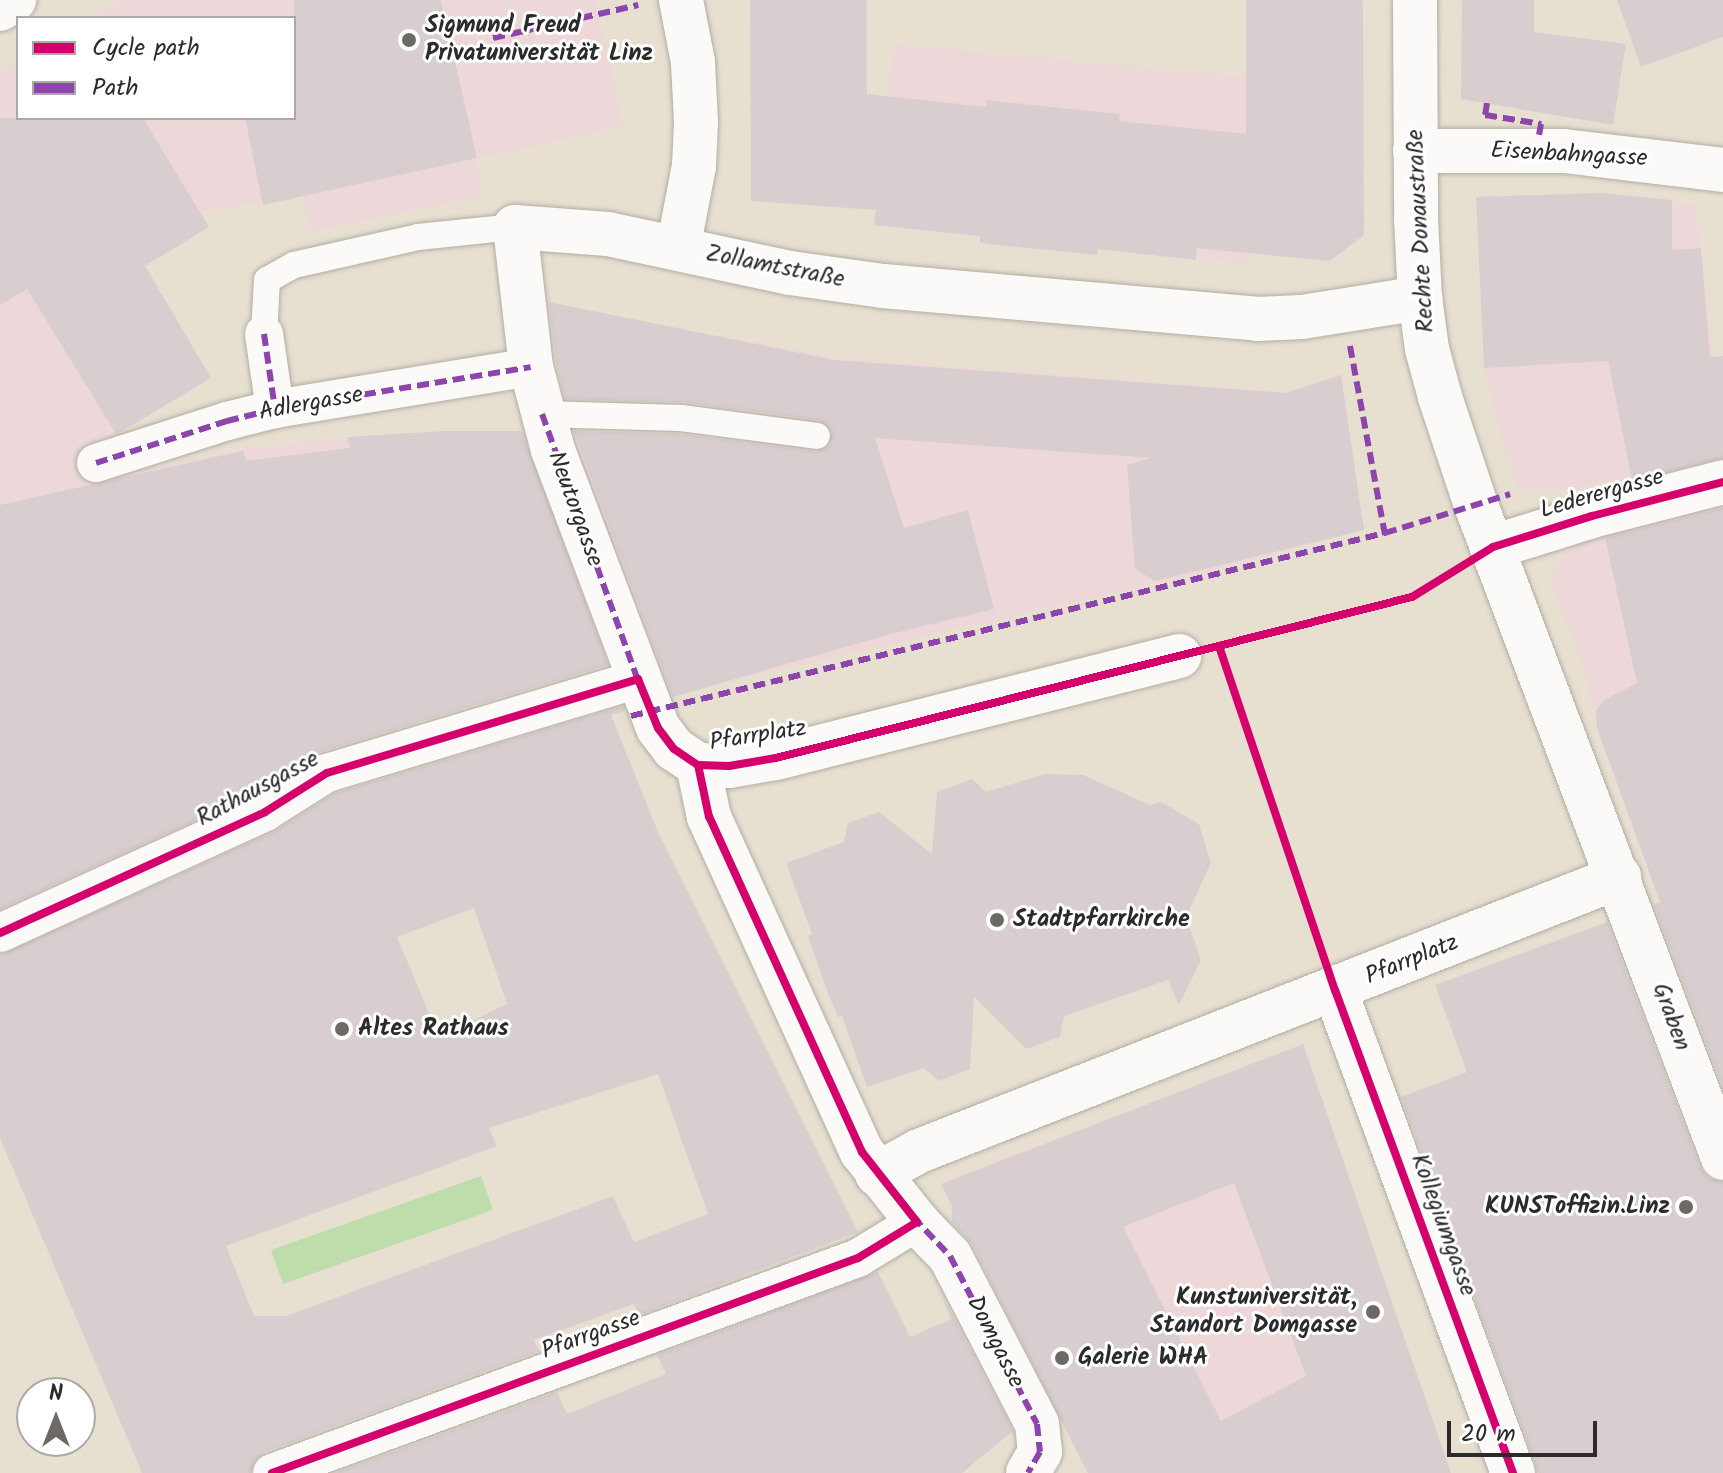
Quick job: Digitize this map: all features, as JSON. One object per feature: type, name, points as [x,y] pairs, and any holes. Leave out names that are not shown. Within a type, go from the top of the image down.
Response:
[{"type":"street","points":[[0,9],[14,0]]},
{"type":"street","points":[[678,249],[694,166],[696,122],[693,62],[681,0]]},
{"type":"street","name":"Rechte Donaustraße","points":[[1415,0],[1415,151],[1420,298],[1427,349],[1440,397],[1493,547]]},
{"type":"street","name":"Eisenbahngasse","points":[[1415,151],[1564,151],[1723,170]]},
{"type":"street","name":"Zollamtstraße","points":[[515,227],[608,234],[790,273],[883,286],[1257,319],[1302,317],[1420,298]]},
{"type":"street","name":"Neutorgasse","points":[[515,227],[531,367],[542,414],[658,728],[674,749],[698,765]]},
{"type":"street","name":"Zollamtstraße","points":[[264,334],[275,409]]},
{"type":"street","name":"Adlergasse","points":[[96,463],[275,409],[531,367]]},
{"type":"street","name":"Lederergasse","points":[[1493,547],[1592,516],[1723,482]]},
{"type":"street","points":[[1493,547],[1619,877]]},
{"type":"street","name":"Pfarrplatz","points":[[917,1222],[862,1152],[709,817],[698,765],[729,766],[776,758],[1179,656]]},
{"type":"street","name":"Rathausgasse","points":[[0,933],[265,812],[327,773],[638,679]]},
{"type":"street","name":"Pfarrplatz","points":[[877,1174],[919,1151],[1619,877]]},
{"type":"street","name":"Graben","points":[[1619,877],[1723,1158]]},
{"type":"street","name":"Kollegiumgasse","points":[[1335,990],[1513,1473]]},
{"type":"street","name":"Pfarrgasse","points":[[272,1473],[858,1258],[917,1222]]},
{"type":"street","name":"Domgasse","points":[[917,1222],[950,1256],[1037,1424],[1040,1452],[1028,1473]]},
{"type":"lane","name":"Zollamtstraße","points":[[264,334],[267,280],[294,265],[418,237],[515,227]]},
{"type":"lane","points":[[542,414],[681,418],[817,436]]},
{"type":"shaded area","points":[[121,0],[595,0],[623,126],[475,159],[483,196],[311,232],[303,195],[201,212],[209,227],[146,266],[211,378],[117,435],[96,463],[98,479],[243,449],[348,438],[527,432],[607,654],[354,738],[254,741],[279,788],[0,917],[0,74],[16,64],[16,120],[296,120],[296,16],[94,16]]},
{"type":"shaded area","points":[[894,44],[1263,79],[1248,263],[874,225]]},
{"type":"shaded area","points":[[1578,193],[1695,205],[1723,432],[1633,477],[1555,491],[1518,487],[1484,369],[1476,197]]},
{"type":"shaded area","points":[[559,306],[837,358],[1289,392],[1341,374],[1364,530],[1212,570],[671,695],[577,454],[590,437],[774,440],[830,450],[825,425],[726,402],[641,391],[559,387]]},
{"type":"shaded area","points":[[1723,498],[1723,1080],[1598,728],[1582,661],[1553,588],[1553,571],[1565,551],[1602,529]]},
{"type":"shaded area","points":[[1304,1044],[1450,1473],[1088,1473],[942,1182]]},
{"type":"green space","points":[[481,1176],[493,1210],[283,1284],[271,1250]]},
{"type":"building","points":[[294,0],[441,0],[477,158],[263,205],[245,120],[296,120]]},
{"type":"building","points":[[750,0],[867,0],[867,94],[986,107],[986,100],[1120,114],[1119,121],[1246,134],[1246,0],[1363,0],[1364,235],[1330,261],[1197,248],[1196,260],[1098,249],[1097,255],[980,243],[980,236],[874,225],[876,210],[751,201]]},
{"type":"building","points":[[1462,0],[1534,0],[1534,32],[1626,44],[1613,125],[1461,99]]},
{"type":"building","points":[[1617,0],[1723,0],[1723,37],[1641,67]]},
{"type":"building","points":[[0,118],[144,120],[209,227],[145,266],[211,378],[116,434],[27,289],[0,305]]},
{"type":"building","points":[[1602,193],[1672,200],[1672,250],[1701,248],[1710,357],[1723,356],[1723,458],[1632,480],[1608,361],[1484,368],[1476,197]]},
{"type":"building","points":[[549,302],[834,360],[1286,393],[1341,375],[1364,530],[1155,581],[1135,569],[1127,465],[1151,458],[875,438],[904,528],[968,510],[994,609],[883,636],[673,697],[574,431],[680,434],[816,452],[830,445],[832,431],[819,420],[683,402],[565,399],[556,362]]},
{"type":"building","points":[[444,431],[522,431],[608,665],[320,752],[255,793],[0,909],[0,505],[243,451],[246,461],[350,448],[347,437]]},
{"type":"building","points":[[1723,508],[1723,1087],[1654,905],[1660,902],[1597,728],[1596,711],[1604,700],[1637,683],[1605,538]]},
{"type":"building","points":[[623,706],[625,711],[611,715],[658,832],[858,1232],[639,1315],[634,1304],[534,1340],[539,1351],[264,1452],[255,1460],[251,1473],[142,1473],[0,1138],[0,955],[274,832],[336,793]],"holes":[[[474,908],[507,1004],[439,1037],[397,937]],[[658,1074],[708,1214],[634,1242],[613,1196],[286,1316],[254,1316],[226,1246],[497,1146],[489,1128]]]},
{"type":"building","name":"Stadtpfarrkirche","points":[[1045,774],[1083,775],[1150,805],[1161,802],[1199,824],[1211,863],[1186,917],[1201,960],[1179,1005],[1168,980],[1064,1016],[1060,1037],[1026,1049],[974,997],[970,1069],[939,1081],[924,1068],[867,1087],[842,1016],[838,1017],[827,991],[808,936],[812,934],[786,863],[844,842],[848,823],[879,812],[932,854],[937,792],[972,779],[986,792]]},
{"type":"building","points":[[1607,922],[1700,1167],[1708,1178],[1723,1182],[1723,1473],[1539,1473],[1401,1097],[1467,1072],[1435,985]]},
{"type":"building","points":[[1303,1044],[1451,1473],[1088,1473],[972,1244],[952,1222],[952,1207],[941,1184]],"holes":[[[1234,1183],[1306,1376],[1221,1421],[1123,1227]]]},
{"type":"building","points":[[878,1272],[910,1337],[951,1319],[943,1297],[1013,1431],[962,1473],[336,1473],[557,1392],[567,1414],[666,1374],[657,1355]]},
{"type":"marked path","points":[[493,38],[638,5]]},
{"type":"marked path","points":[[1487,103],[1485,115],[1541,124],[1539,135]]},
{"type":"marked path","points":[[264,334],[275,409]]},
{"type":"marked path","points":[[1350,346],[1386,541]]},
{"type":"marked path","points":[[96,463],[275,409],[531,367]]},
{"type":"marked path","points":[[542,414],[639,683]]},
{"type":"marked path","points":[[631,716],[1385,533],[1510,494]]},
{"type":"marked path","points":[[913,1217],[950,1256],[1037,1424],[1040,1452],[1028,1473]]},
{"type":"cycle path","points":[[698,765],[729,766],[776,758],[1412,597],[1493,547],[1592,516],[1723,482]]},
{"type":"cycle path","points":[[1219,646],[1335,990],[1513,1473]]},
{"type":"cycle path","points":[[0,933],[265,812],[327,773],[638,679],[658,728],[674,749],[698,765]]},
{"type":"cycle path","points":[[272,1473],[858,1258],[917,1222],[862,1152],[709,817],[698,765]]},
{"type":"place","name":"Sigmund Freud Privatuniversität Linz","points":[[409,40]]},
{"type":"place","name":"Stadtpfarrkirche","points":[[997,920]]},
{"type":"place","name":"Altes Rathaus","points":[[342,1029]]},
{"type":"place","name":"KUNSToffizin.Linz","points":[[1686,1207]]},
{"type":"place","name":"Kunstuniversität, Standort Domgasse","points":[[1373,1312]]},
{"type":"place","name":"Galerie WHA","points":[[1062,1358]]}]
